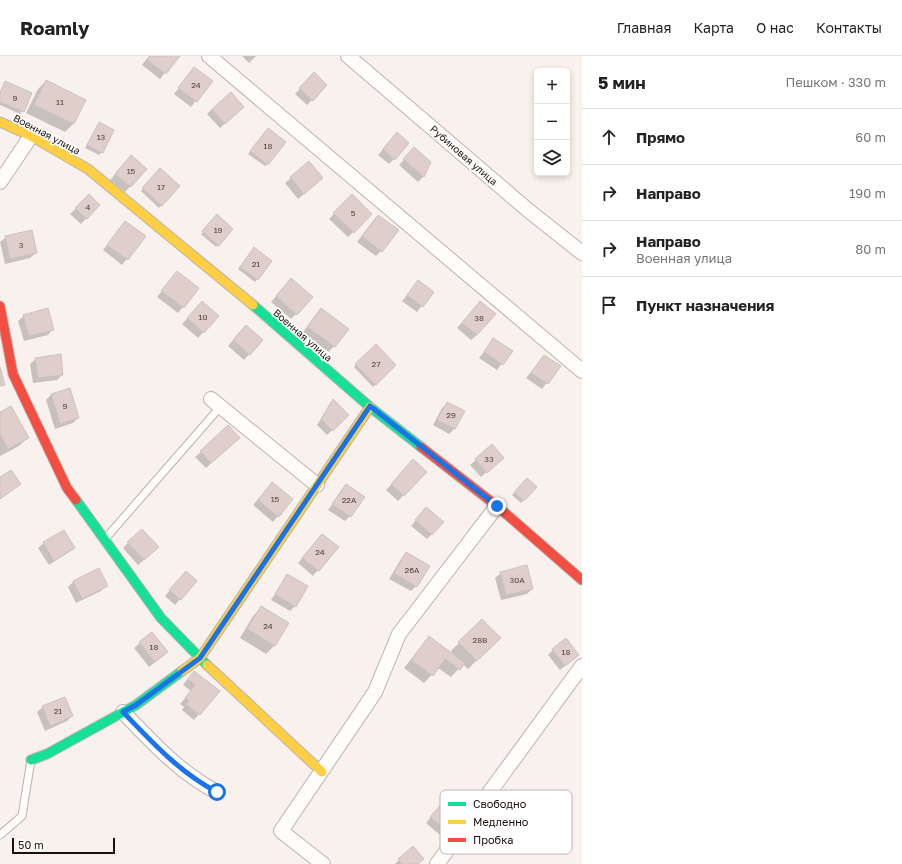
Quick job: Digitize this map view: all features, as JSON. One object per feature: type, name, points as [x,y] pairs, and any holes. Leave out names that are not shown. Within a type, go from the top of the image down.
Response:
[{"type":"street","points":[[209,56],[582,371]]},
{"type":"street","name":"Рубиновая улица","points":[[348,56],[529,211],[582,253]]},
{"type":"street","name":"Военная улица","points":[[0,122],[31,136],[88,168],[231,286],[370,406],[497,506],[582,580]]},
{"type":"street","points":[[0,182],[31,136]]},
{"type":"street","points":[[0,306],[13,374],[67,488],[161,618],[200,658],[322,772]]},
{"type":"street","points":[[216,403],[317,485]]},
{"type":"street","points":[[31,760],[47,754],[136,705],[200,658],[370,406]]},
{"type":"street","points":[[323,864],[280,831],[322,772],[375,692],[398,634],[497,506]]},
{"type":"street","points":[[491,790],[582,666]]},
{"type":"street","points":[[123,712],[164,754],[200,783],[217,792]]},
{"type":"street","points":[[437,864],[444,854]]},
{"type":"lane","points":[[104,540],[216,403]]},
{"type":"lane","points":[[0,835],[22,816],[31,760]]},
{"type":"building","points":[[150,56],[180,56],[166,74],[147,60]]},
{"type":"building","points":[[194,67],[213,81],[197,102],[178,88]]},
{"type":"building","points":[[314,72],[327,85],[313,101],[299,88]]},
{"type":"building","points":[[46,80],[86,100],[74,124],[34,105]]},
{"type":"building","points":[[5,81],[32,93],[24,112],[0,102],[0,93]]},
{"type":"building","points":[[231,92],[244,107],[225,124],[212,109]]},
{"type":"building","points":[[99,122],[114,130],[103,153],[87,145]]},
{"type":"building","points":[[268,128],[286,142],[268,165],[250,151]]},
{"type":"building","points":[[397,132],[409,143],[395,160],[383,149]]},
{"type":"building","points":[[414,147],[431,162],[424,177],[403,159]]},
{"type":"building","points":[[131,155],[147,169],[131,187],[115,174]]},
{"type":"building","points":[[309,161],[323,178],[304,194],[290,177]]},
{"type":"building","points":[[160,168],[180,186],[162,206],[142,188]]},
{"type":"building","points":[[89,194],[100,205],[87,219],[75,208]]},
{"type":"building","points":[[352,194],[372,214],[354,233],[333,213]]},
{"type":"building","points":[[217,214],[233,229],[219,246],[202,231]]},
{"type":"building","points":[[378,215],[399,230],[382,252],[362,236]]},
{"type":"building","points":[[125,221],[146,236],[128,260],[107,245]]},
{"type":"building","points":[[32,230],[37,253],[10,259],[5,236]]},
{"type":"building","points":[[254,247],[272,261],[258,280],[240,267]]},
{"type":"building","points":[[177,271],[199,288],[184,308],[161,291]]},
{"type":"building","points":[[291,278],[313,297],[297,315],[276,296]]},
{"type":"building","points":[[418,280],[434,292],[423,307],[407,295]]},
{"type":"building","points":[[202,301],[219,316],[204,333],[187,318]]},
{"type":"building","points":[[480,301],[496,314],[477,335],[462,323]]},
{"type":"building","points":[[48,308],[54,330],[29,336],[23,315]]},
{"type":"building","points":[[321,308],[349,329],[335,347],[307,327]]},
{"type":"building","points":[[246,325],[263,340],[250,355],[233,340]]},
{"type":"building","points":[[493,338],[513,351],[503,365],[484,352]]},
{"type":"building","points":[[376,344],[396,365],[376,385],[355,364]]},
{"type":"building","points":[[61,354],[63,375],[38,378],[35,358]]},
{"type":"building","points":[[544,355],[561,366],[548,384],[531,373]]},
{"type":"building","points":[[0,367],[5,385],[0,386]]},
{"type":"building","points":[[70,388],[79,418],[60,424],[51,394]]},
{"type":"building","points":[[333,399],[349,415],[333,431],[321,419]]},
{"type":"building","points":[[447,402],[465,411],[455,429],[437,420]]},
{"type":"building","points":[[11,406],[29,438],[8,449],[0,434],[0,412]]},
{"type":"building","points":[[228,425],[240,438],[211,463],[200,451]]},
{"type":"building","points":[[492,444],[504,458],[487,473],[475,459]]},
{"type":"building","points":[[413,459],[427,472],[404,496],[391,484]]},
{"type":"building","points":[[11,470],[21,484],[0,499],[0,477]]},
{"type":"building","points":[[527,478],[537,487],[524,501],[514,492]]},
{"type":"building","points":[[272,482],[293,499],[279,517],[258,500]]},
{"type":"building","points":[[346,484],[365,497],[351,517],[332,504]]},
{"type":"building","points":[[426,507],[444,522],[432,535],[415,520]]},
{"type":"building","points":[[142,529],[159,547],[144,560],[127,542]]},
{"type":"building","points":[[64,530],[75,548],[54,561],[43,542]]},
{"type":"building","points":[[322,534],[339,547],[319,571],[302,558]]},
{"type":"building","points":[[406,552],[430,566],[417,587],[394,573]]},
{"type":"building","points":[[527,565],[533,589],[506,595],[500,572]]},
{"type":"building","points":[[99,568],[108,586],[82,599],[73,581]]},
{"type":"building","points":[[186,571],[197,581],[181,600],[169,590]]},
{"type":"building","points":[[287,574],[308,586],[296,607],[275,594]]},
{"type":"building","points":[[261,606],[289,623],[275,646],[247,629]]},
{"type":"building","points":[[482,619],[501,638],[477,661],[458,642]]},
{"type":"building","points":[[152,632],[168,652],[155,662],[139,642]]},
{"type":"building","points":[[429,636],[465,663],[460,670],[445,659],[433,676],[411,660]]},
{"type":"building","points":[[566,638],[579,655],[565,666],[552,649]]},
{"type":"building","points":[[194,671],[220,691],[200,715],[186,704],[189,701],[185,698],[195,685],[188,679]]},
{"type":"building","points":[[65,697],[73,716],[50,726],[42,706]]},
{"type":"building","points":[[440,805],[440,825],[430,817]]},
{"type":"building","points":[[413,846],[424,859],[418,864],[402,864],[398,859]]},
{"type":"traffic: fast","points":[[253,305],[370,407],[421,447]]},
{"type":"traffic: fast","points":[[76,500],[161,618],[207,665]]},
{"type":"traffic: fast","points":[[31,760],[47,754],[136,705],[182,671]]},
{"type":"traffic: slow","points":[[0,122],[31,136],[88,169],[253,305]]},
{"type":"traffic: slow","points":[[182,671],[200,658],[370,407]]},
{"type":"traffic: slow","points":[[207,665],[322,772]]},
{"type":"traffic: jam","points":[[0,306],[13,374],[67,488],[76,500]]},
{"type":"traffic: jam","points":[[421,447],[497,506],[582,580]]},
{"type":"route","points":[[217,792],[200,783],[164,754],[123,712],[136,705],[200,658],[370,406],[497,506]]}]
